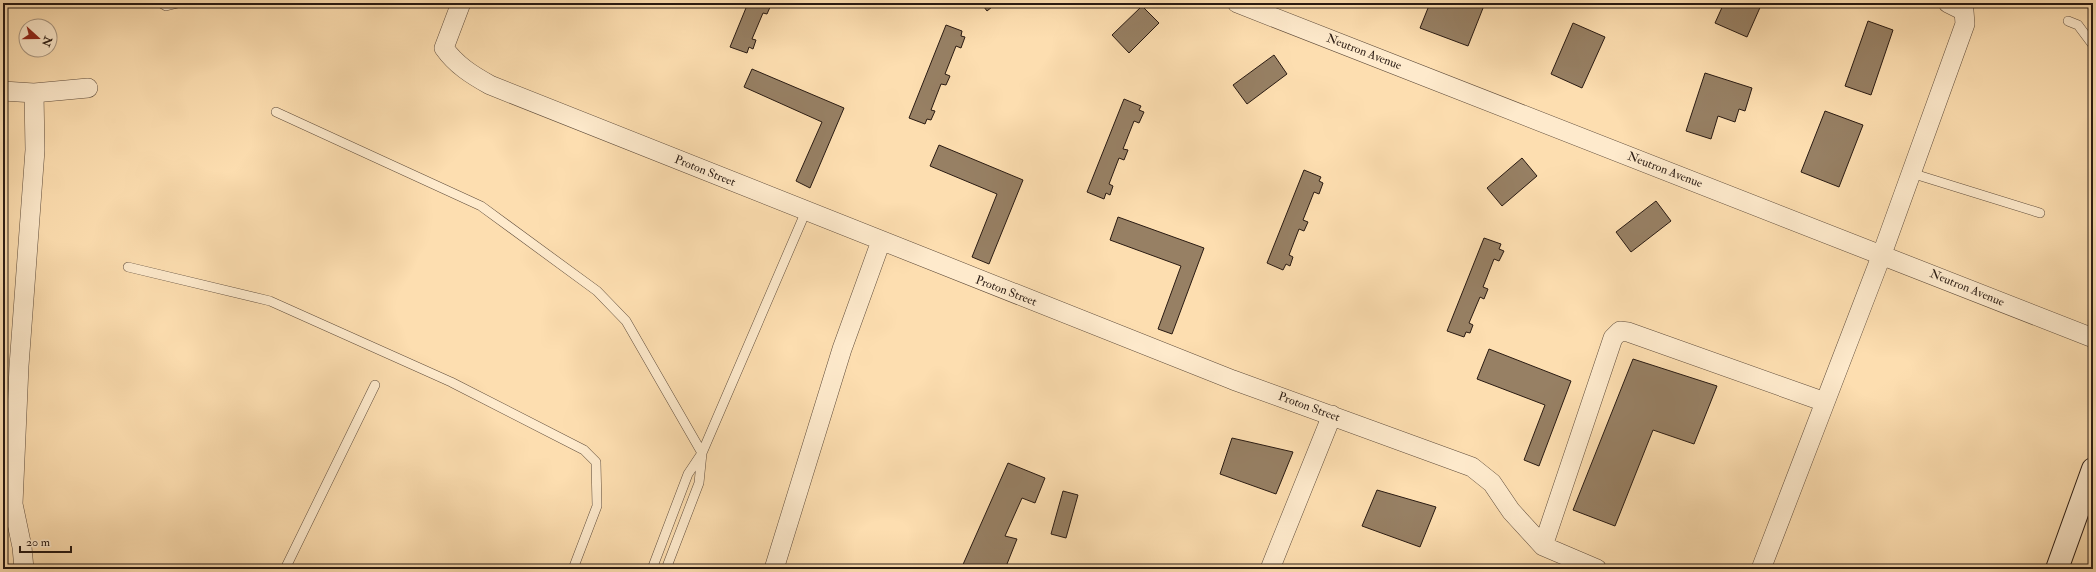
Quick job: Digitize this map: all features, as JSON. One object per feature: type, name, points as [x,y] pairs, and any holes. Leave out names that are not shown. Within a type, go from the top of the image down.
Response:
[{"type":"main road","points":[[2057,569],[2093,469]]},
{"type":"street","name":"Proton Street","points":[[461,3],[444,48],[453,60],[476,77],[490,85],[1233,380],[1472,467],[1492,483],[1511,511],[1543,546],[1597,569]]},
{"type":"street","name":"Neutron Avenue","points":[[1237,3],[1882,254],[2093,338]]},
{"type":"street","points":[[1761,569],[1882,254],[1965,24],[1964,11],[1948,3]]},
{"type":"street","points":[[3,92],[34,94],[88,88]]},
{"type":"street","points":[[24,569],[22,547],[13,504],[19,366],[35,150],[34,94]]},
{"type":"street","points":[[774,569],[842,349],[881,241]]},
{"type":"street","points":[[1543,546],[1613,338],[1620,331],[1628,332],[1825,402]]},
{"type":"street","points":[[1270,569],[1332,415]]},
{"type":"lane","points":[[161,3],[166,6],[178,3]]},
{"type":"lane","points":[[2068,20],[2078,24],[2093,45]]},
{"type":"lane","points":[[276,112],[481,206],[598,292],[626,321],[702,453],[699,483],[666,569]]},
{"type":"lane","points":[[1911,173],[2040,213]]},
{"type":"lane","points":[[652,569],[688,474],[702,453],[806,211]]},
{"type":"lane","points":[[128,267],[270,301],[451,382],[584,450],[596,462],[598,506],[573,569]]},
{"type":"lane","points":[[285,569],[375,385]]},
{"type":"lane","points":[[670,520],[682,525]]},
{"type":"building","points":[[748,3],[771,5],[767,14],[763,13],[752,39],[756,40],[753,49],[749,47],[747,53],[730,47]]},
{"type":"building","points":[[981,3],[997,3],[987,11]]},
{"type":"building","points":[[1430,3],[1485,3],[1468,46],[1420,28]]},
{"type":"building","points":[[1724,3],[1762,3],[1747,37],[1715,23]]},
{"type":"building","points":[[1142,6],[1159,23],[1129,53],[1112,35]]},
{"type":"building","points":[[1868,21],[1893,30],[1871,95],[1845,86]]},
{"type":"building","points":[[1573,23],[1605,37],[1582,88],[1551,74]]},
{"type":"building","points":[[946,25],[962,31],[961,36],[965,37],[961,48],[956,46],[945,74],[950,76],[946,85],[941,84],[931,110],[935,111],[931,120],[927,119],[925,124],[909,118]]},
{"type":"building","points":[[1274,55],[1287,74],[1247,104],[1233,85]]},
{"type":"building","points":[[752,69],[844,108],[810,188],[796,181],[822,122],[744,87]]},
{"type":"building","points":[[1705,73],[1752,88],[1745,111],[1739,109],[1735,122],[1718,116],[1711,139],[1686,131]]},
{"type":"building","points":[[1124,99],[1141,106],[1139,110],[1144,112],[1139,123],[1134,121],[1123,149],[1128,150],[1124,160],[1119,158],[1109,184],[1113,186],[1110,195],[1106,193],[1104,199],[1087,192]]},
{"type":"building","points":[[1825,111],[1863,125],[1839,187],[1801,172]]},
{"type":"building","points":[[939,145],[1023,180],[989,264],[972,257],[997,194],[930,166]]},
{"type":"building","points":[[1522,158],[1537,176],[1502,206],[1487,188]]},
{"type":"building","points":[[1304,170],[1321,177],[1319,181],[1323,183],[1319,194],[1314,192],[1303,220],[1308,222],[1304,231],[1299,229],[1289,255],[1293,257],[1290,266],[1286,264],[1283,270],[1267,263]]},
{"type":"building","points":[[1656,201],[1671,221],[1631,252],[1616,232]]},
{"type":"building","points":[[1118,217],[1204,248],[1172,334],[1158,329],[1181,266],[1110,240]]},
{"type":"building","points":[[1484,238],[1501,244],[1499,249],[1504,251],[1499,261],[1494,259],[1483,287],[1488,289],[1484,299],[1480,297],[1469,323],[1473,325],[1470,333],[1466,332],[1464,337],[1447,331]]},
{"type":"building","points":[[1489,349],[1571,381],[1539,466],[1524,460],[1545,405],[1477,379]]},
{"type":"building","points":[[1633,359],[1717,386],[1694,444],[1653,430],[1615,526],[1573,510]]},
{"type":"building","points":[[1232,438],[1293,452],[1276,494],[1220,474]]},
{"type":"building","points":[[1008,463],[1045,478],[1035,503],[1022,498],[1005,536],[1017,539],[1005,569],[992,567],[991,569],[961,569]]},
{"type":"building","points":[[1377,490],[1436,507],[1420,547],[1362,526]]},
{"type":"building","points":[[1063,491],[1078,495],[1066,538],[1051,534]]}]
